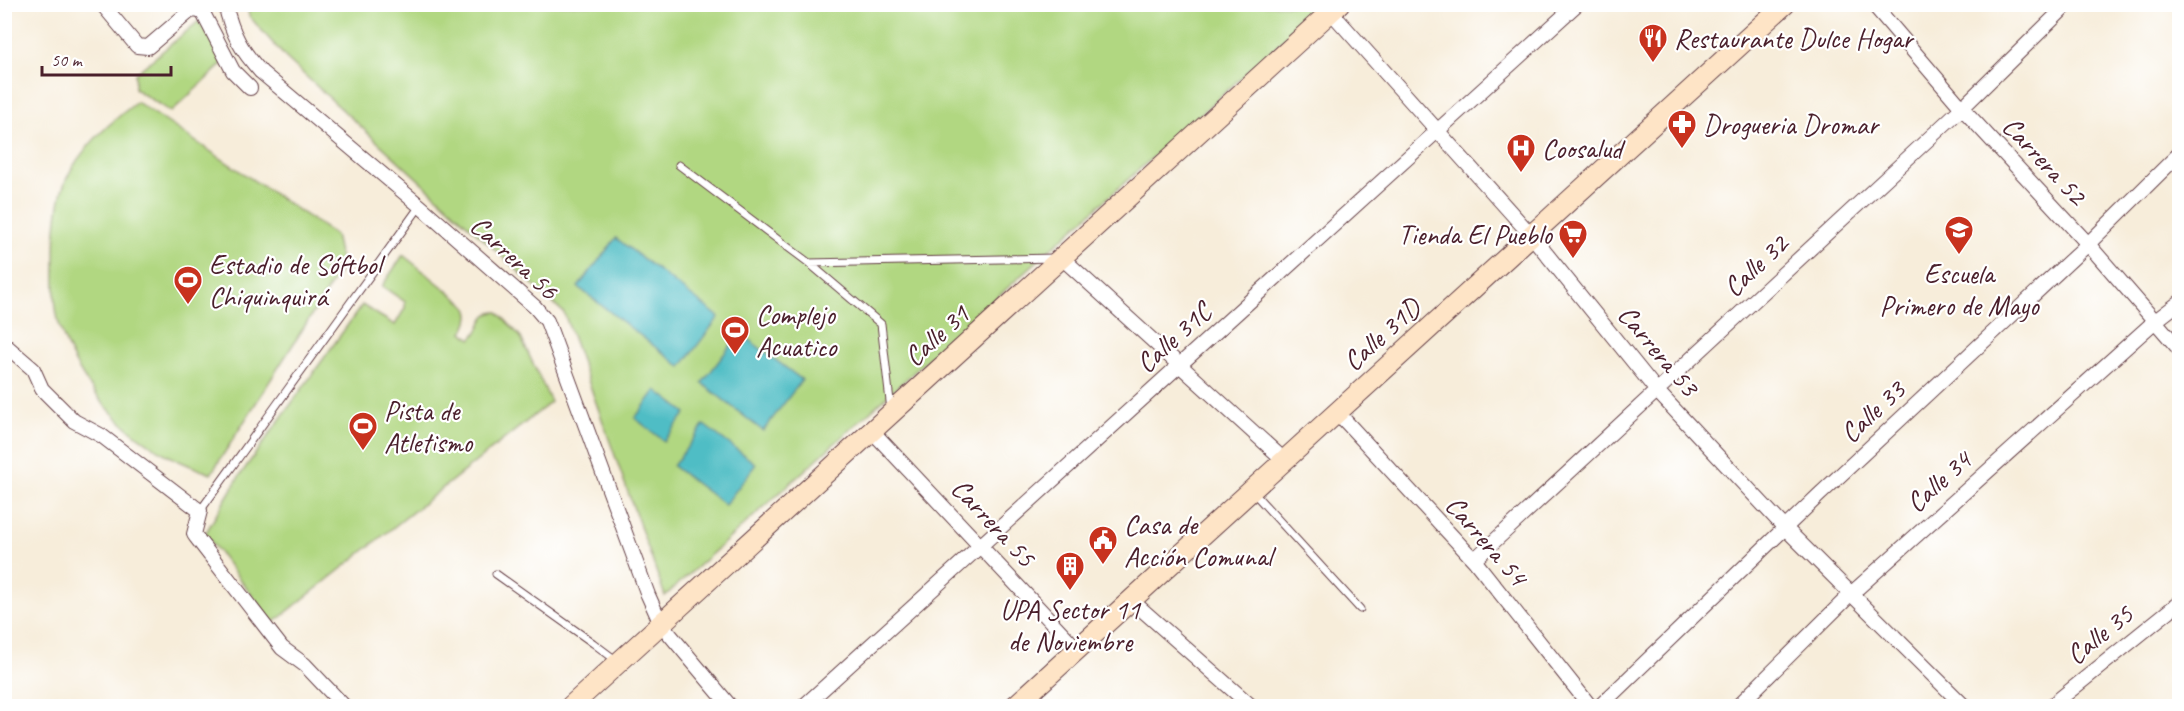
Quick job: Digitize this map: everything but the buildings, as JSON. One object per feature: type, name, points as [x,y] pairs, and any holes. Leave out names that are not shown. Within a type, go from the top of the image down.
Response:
[{"type":"street","points":[[102,4],[137,46],[148,47],[190,11],[197,10],[203,13],[233,72],[250,88]]},
{"type":"street","name":"Carrera 56","points":[[225,4],[231,30],[244,53],[261,72],[535,306],[547,321],[648,595],[661,624],[730,706]]},
{"type":"street","name":"Calle 31C","points":[[804,706],[1577,4]]},
{"type":"street","name":"Calle 31D","points":[[1015,706],[1785,4]]},
{"type":"street","name":"Carrera 52","points":[[1873,4],[1962,108],[2088,244],[2180,350]]},
{"type":"street","name":"Calle 32","points":[[1474,560],[1962,108],[2068,4]]},
{"type":"street","name":"Carrera 53","points":[[1335,8],[1438,131],[1531,235],[1657,391],[1785,528],[1964,706]]},
{"type":"street","name":"Calle 31","points":[[571,706],[1335,8]]},
{"type":"street","name":"Calle 33","points":[[1600,706],[1785,528],[2088,244],[2180,153]]},
{"type":"street","points":[[1062,258],[1284,460]]},
{"type":"street","name":"Calle 34","points":[[1738,706],[1851,594],[2154,322],[2180,302]]},
{"type":"street","points":[[4,344],[33,369],[42,389],[74,421],[102,436],[200,511],[194,534],[196,537],[282,648],[305,665],[344,706]]},
{"type":"street","name":"Carrera 54","points":[[1337,412],[1474,560],[1590,706]]},
{"type":"street","name":"Carrera 55","points":[[872,431],[1077,649]]},
{"type":"street","points":[[1131,600],[1251,706]]},
{"type":"street","name":"Calle 35","points":[[2051,706],[2180,602]]},
{"type":"lane","points":[[680,165],[809,263],[881,324],[891,414]]},
{"type":"lane","points":[[200,511],[420,206]]},
{"type":"lane","points":[[809,263],[1062,258]]},
{"type":"lane","points":[[1252,490],[1360,609]]},
{"type":"lane","points":[[496,574],[619,663]]},
{"type":"green space","points":[[247,5],[1322,5],[665,596],[564,313],[286,58],[249,16]]},
{"type":"green space","points":[[199,21],[232,55],[171,112],[135,89],[135,74]]},
{"type":"green space","name":"Estadio de Sóftbol Chiquinquirá","points":[[137,102],[335,235],[342,267],[211,474],[154,447],[119,420],[90,386],[78,367],[68,348],[56,310],[57,216],[67,178],[93,141]]},
{"type":"green space","points":[[403,255],[464,304],[469,318],[463,332],[471,339],[484,317],[498,312],[520,336],[551,402],[273,623],[205,534],[238,478],[362,305],[395,325],[405,308],[405,302],[382,286]]},
{"type":"water","points":[[616,238],[719,317],[681,367],[578,287]]},
{"type":"water","points":[[740,333],[802,380],[763,431],[702,383]]},
{"type":"water","points":[[656,390],[686,413],[664,441],[635,418]]},
{"type":"water","points":[[704,425],[756,464],[725,505],[673,466]]},
{"type":"place","name":"Restaurante Dulce Hogar","points":[[1653,64]]},
{"type":"place","name":"Drogueria Dromar","points":[[1682,150]]},
{"type":"place","name":"Coosalud","points":[[1521,174]]},
{"type":"place","name":"Escuela Primero de Mayo","points":[[1959,256]]},
{"type":"place","name":"Tienda El Pueblo","points":[[1573,260]]},
{"type":"place","name":"Estadio de Sóftbol Chiquinquirá","points":[[188,306]]},
{"type":"place","name":"Complejo Acuatico","points":[[735,356]]},
{"type":"place","name":"Pista de Atletismo","points":[[363,452]]},
{"type":"place","name":"Casa de Acción Comunal","points":[[1103,566]]},
{"type":"place","name":"UPA Sector 11 de Noviembre","points":[[1070,592]]}]
